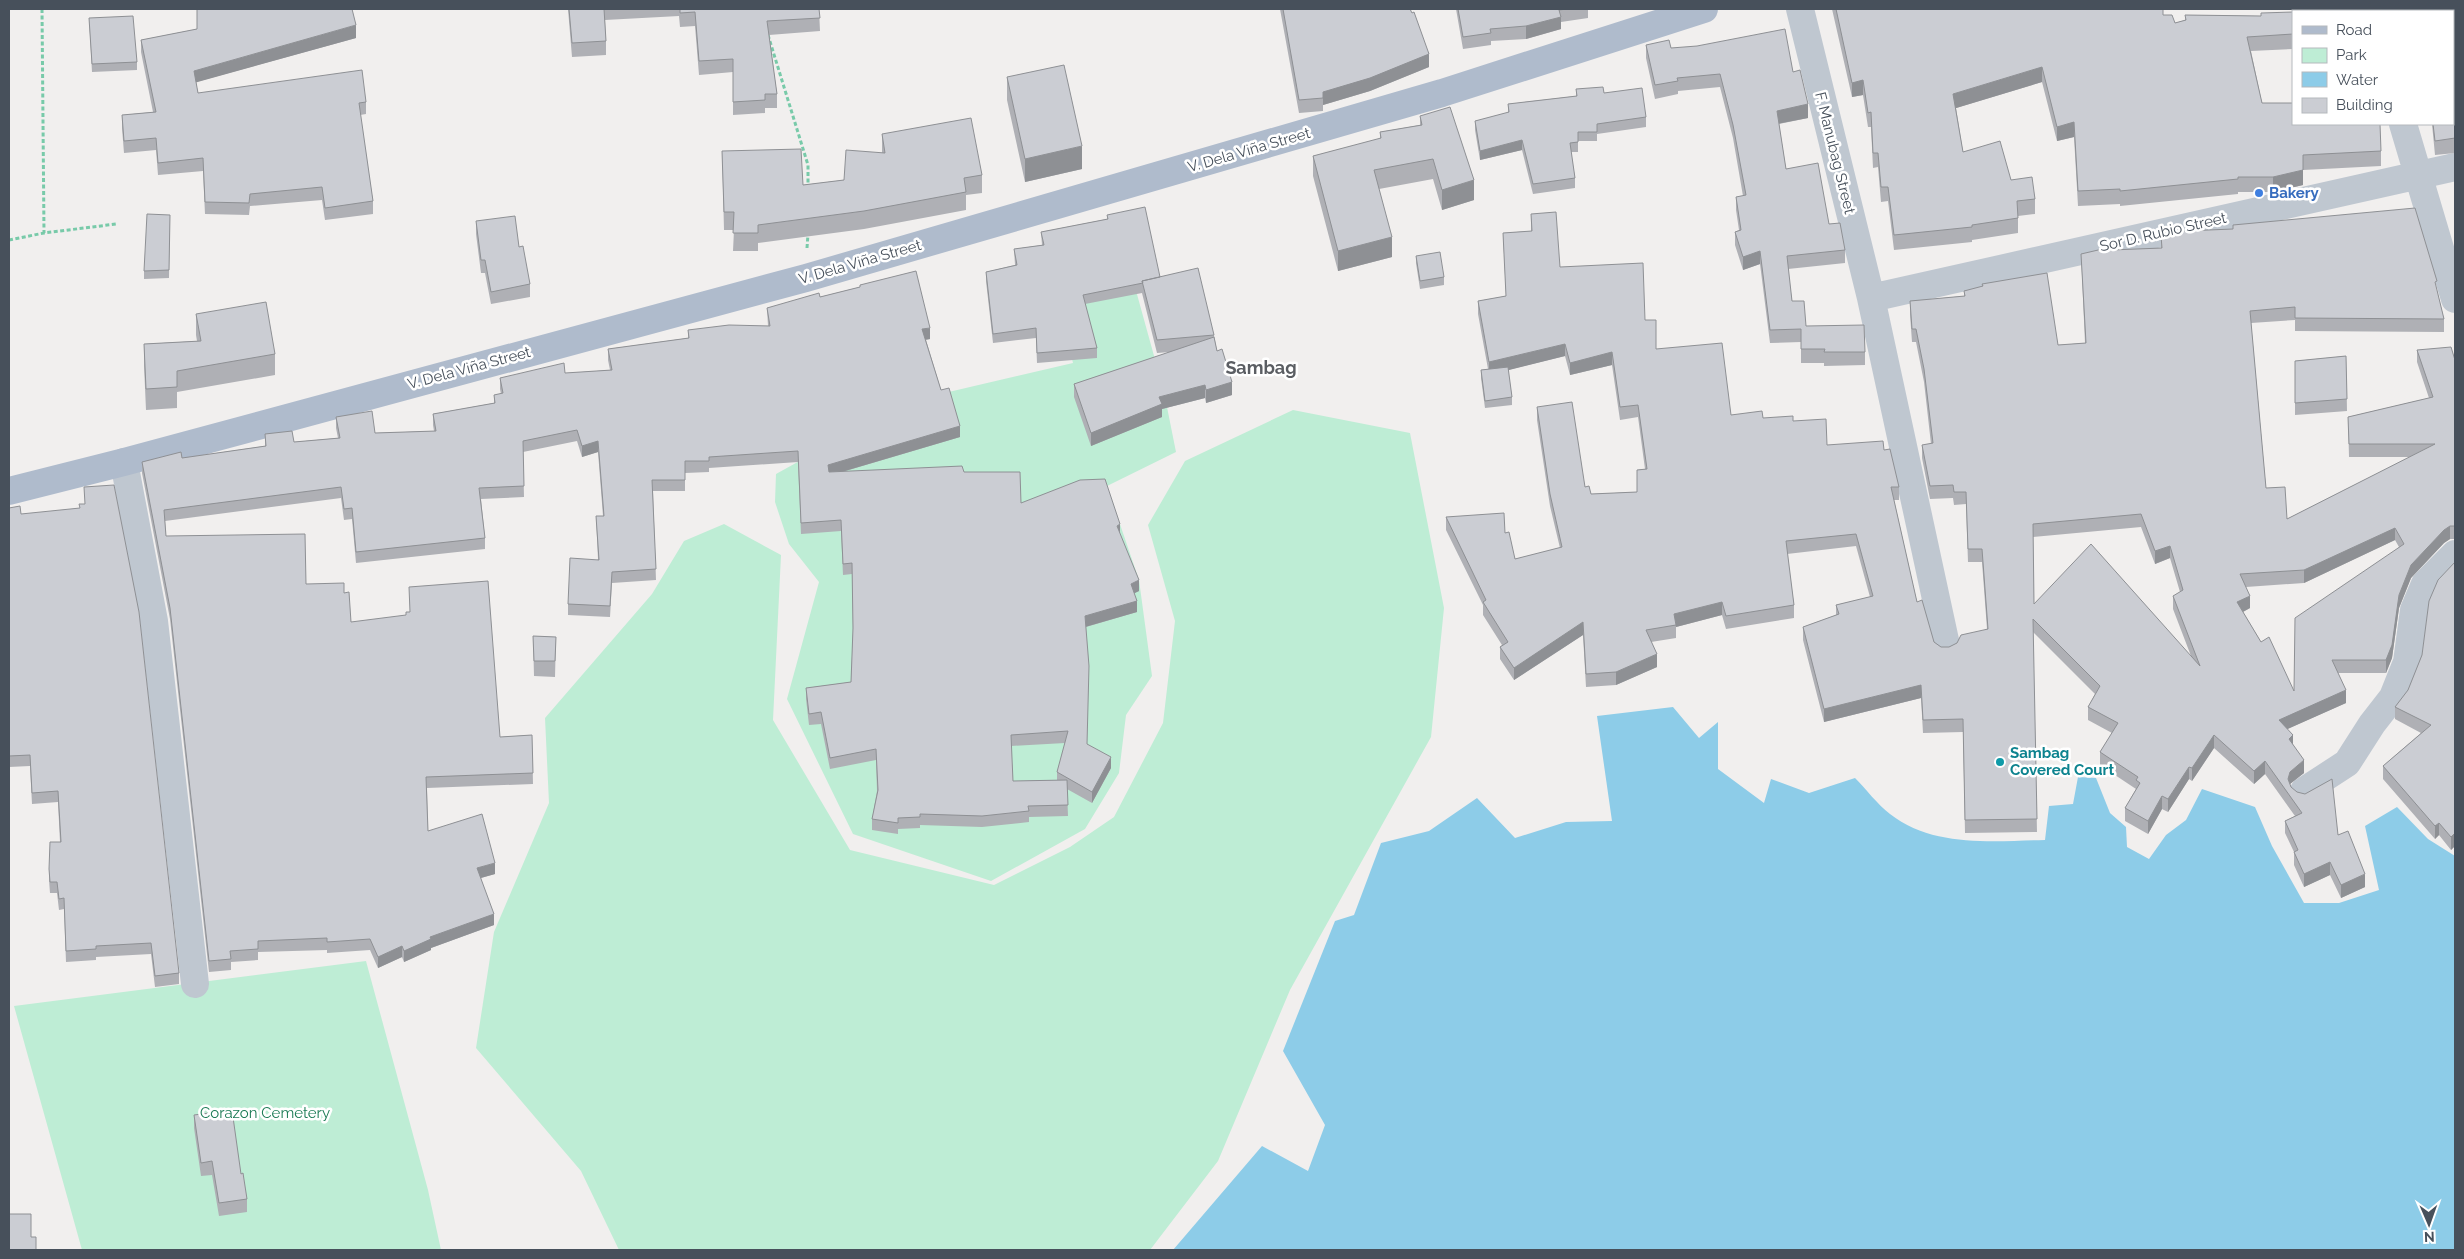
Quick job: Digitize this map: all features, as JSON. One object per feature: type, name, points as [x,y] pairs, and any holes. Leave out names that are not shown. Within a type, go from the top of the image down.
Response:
[{"type":"main road","name":"V. Dela Viña Street","points":[[9,491],[124,462],[806,278],[1442,93],[1704,9]]},
{"type":"street","name":"F. Manubag Street","points":[[1800,9],[1871,298],[1946,645]]},
{"type":"street","points":[[2403,125],[2455,299]]},
{"type":"street","name":"Sor D. Rubio Street","points":[[1871,298],[2455,167]]},
{"type":"street","points":[[124,462],[154,621],[195,984]]},
{"type":"street","points":[[2304,791],[2348,762],[2372,724],[2393,696],[2407,662],[2414,610],[2425,584],[2455,554]]},
{"type":"path","points":[[42,9],[44,233]]},
{"type":"path","points":[[768,34],[808,165],[808,193]]},
{"type":"path","points":[[9,240],[44,233],[116,224]]},
{"type":"path","points":[[806,278],[808,229]]},
{"type":"green space","points":[[1122,240],[1164,392],[1176,452],[1107,486],[1139,580],[1152,676],[1126,715],[1119,773],[1085,829],[991,881],[853,834],[787,699],[819,582],[789,544],[775,502],[776,474],[906,402],[1073,363],[1049,265]]},
{"type":"green space","points":[[1293,410],[1410,433],[1444,608],[1431,737],[1290,990],[1218,1161],[1150,1250],[619,1250],[581,1171],[476,1048],[494,932],[549,803],[545,718],[652,594],[684,541],[724,524],[781,555],[773,720],[850,850],[994,885],[1070,847],[1114,817],[1163,723],[1175,621],[1148,525],[1185,461]]},
{"type":"green space","name":"Corazon Cemetery","points":[[366,961],[428,1190],[441,1250],[82,1250],[14,1006]]},
{"type":"water","points":[[1673,707],[1699,738],[1718,722],[1718,769],[1764,803],[1771,779],[1809,793],[1855,778],[1890,814],[1907,825],[1925,833],[1944,837],[1985,841],[2045,840],[2049,806],[2073,804],[2078,777],[2096,778],[2110,813],[2126,827],[2127,847],[2149,859],[2166,835],[2186,820],[2202,789],[2255,807],[2272,846],[2304,903],[2339,903],[2379,890],[2365,826],[2397,807],[2428,839],[2455,856],[2455,1250],[1173,1250],[1262,1146],[1308,1171],[1325,1125],[1283,1051],[1335,921],[1354,915],[1381,843],[1429,831],[1477,798],[1515,838],[1566,822],[1612,821],[1597,716]]},
{"type":"building","points":[[197,9],[352,9],[356,25],[194,71],[198,93],[362,70],[366,102],[359,103],[373,201],[325,208],[322,187],[250,194],[249,203],[205,202],[203,158],[158,163],[156,138],[124,141],[122,115],[156,112],[141,40],[197,29]]},
{"type":"building","points":[[569,9],[604,9],[606,41],[572,43]]},
{"type":"building","points":[[680,9],[819,9],[820,18],[767,21],[777,94],[765,94],[765,100],[733,102],[733,59],[699,61],[695,12],[680,13]]},
{"type":"building","points":[[1283,9],[1410,9],[1412,13],[1414,12],[1429,54],[1370,78],[1323,92],[1323,98],[1299,100]]},
{"type":"building","points":[[1458,9],[1567,9],[1559,10],[1561,17],[1526,26],[1490,29],[1491,33],[1463,37]]},
{"type":"building","points":[[1836,9],[2163,9],[2163,15],[2172,15],[2175,23],[2186,20],[2185,15],[2261,16],[2261,13],[2292,12],[2292,34],[2247,37],[2262,103],[2292,103],[2292,125],[2380,125],[2381,151],[2303,155],[2303,170],[2273,177],[2238,177],[2238,179],[2120,191],[2120,189],[2078,191],[2074,122],[2057,127],[2042,67],[1953,94],[1963,152],[2000,141],[2011,180],[2032,177],[2035,199],[2017,201],[2018,218],[1972,225],[1972,227],[1894,235],[1888,187],[1881,187],[1878,153],[1873,153],[1871,112],[1868,113],[1863,80],[1852,83]]},
{"type":"building","points":[[2299,9],[2359,9],[2359,10]]},
{"type":"building","points":[[2455,9],[2455,138],[2435,141],[2433,125],[2454,125],[2454,10],[2410,10]]},
{"type":"building","points":[[133,16],[137,62],[92,64],[89,18]]},
{"type":"building","points":[[1785,29],[1793,72],[1800,70],[1808,104],[1777,111],[1786,169],[1818,163],[1829,224],[1840,223],[1845,250],[1787,256],[1792,301],[1804,301],[1806,326],[1864,325],[1865,352],[1824,352],[1825,349],[1801,349],[1801,329],[1770,330],[1760,251],[1743,257],[1735,232],[1741,230],[1736,197],[1746,195],[1733,125],[1720,74],[1677,78],[1678,81],[1655,85],[1646,45],[1669,40],[1671,48],[1697,46]]},
{"type":"building","points":[[1064,65],[1082,146],[1025,159],[1007,77]]},
{"type":"building","points":[[1603,87],[1604,93],[1642,88],[1646,117],[1597,124],[1597,132],[1578,132],[1578,142],[1570,143],[1575,178],[1533,184],[1522,140],[1480,151],[1475,121],[1509,112],[1508,104],[1577,96],[1576,89]]},
{"type":"building","points":[[1450,107],[1474,180],[1442,190],[1433,159],[1374,170],[1392,237],[1338,251],[1313,156],[1381,138],[1380,132],[1422,125],[1420,116]]},
{"type":"building","points":[[971,118],[982,175],[964,178],[966,192],[864,211],[758,225],[758,233],[733,233],[734,212],[724,212],[722,151],[801,149],[803,185],[844,180],[846,150],[885,153],[882,134]]},
{"type":"building","points":[[1145,207],[1160,277],[1142,281],[1143,283],[1083,295],[1097,348],[1037,353],[1036,328],[993,334],[986,272],[1017,265],[1014,249],[1044,245],[1041,232],[1108,219],[1107,215]]},
{"type":"building","points":[[2415,208],[2437,281],[2435,282],[2444,319],[2295,318],[2295,307],[2250,311],[2266,488],[2285,487],[2287,519],[2435,444],[2349,444],[2348,417],[2433,397],[2417,350],[2451,347],[2455,360],[2455,526],[2450,526],[2444,530],[2411,565],[2399,595],[2392,645],[2386,660],[2332,660],[2346,690],[2279,720],[2293,735],[2289,739],[2304,760],[2290,772],[2288,779],[2291,787],[2297,792],[2305,794],[2332,779],[2338,835],[2348,831],[2365,874],[2341,885],[2330,862],[2304,874],[2294,852],[2298,850],[2285,821],[2302,813],[2265,761],[2254,771],[2214,735],[2192,768],[2189,767],[2168,799],[2162,796],[2148,821],[2125,808],[2140,783],[2136,780],[2138,777],[2100,752],[2118,723],[2088,707],[2100,686],[2033,619],[2037,819],[1965,820],[1963,719],[1923,720],[1921,685],[1824,709],[1803,627],[1839,614],[1836,605],[1873,596],[1856,534],[1786,541],[1794,605],[1726,616],[1722,602],[1674,614],[1676,625],[1646,630],[1657,654],[1616,672],[1586,674],[1583,622],[1514,668],[1500,647],[1508,642],[1483,602],[1486,600],[1446,517],[1504,513],[1505,533],[1509,532],[1515,559],[1562,547],[1550,494],[1537,407],[1572,402],[1585,487],[1589,486],[1591,494],[1637,492],[1637,470],[1647,469],[1638,405],[1620,407],[1612,352],[1570,363],[1565,344],[1489,362],[1478,301],[1506,296],[1503,233],[1532,231],[1531,214],[1556,212],[1560,267],[1643,263],[1645,320],[1656,320],[1656,349],[1722,343],[1731,415],[1762,411],[1763,418],[1793,416],[1793,421],[1826,419],[1827,445],[1883,441],[1884,450],[1890,449],[1899,487],[1891,487],[1917,602],[1922,600],[1934,642],[1941,647],[1949,647],[1957,643],[1961,635],[1988,629],[1982,549],[1968,549],[1966,492],[1954,492],[1953,485],[1930,486],[1922,445],[1933,443],[1924,369],[1916,329],[1912,329],[1910,301],[1965,296],[1964,291],[1983,286],[1982,284],[2047,273],[2058,345],[2086,343],[2081,254],[2111,247],[2111,250],[2162,248],[2161,236],[2184,231],[2233,229],[2233,225]],"holes":[[[2141,514],[2155,551],[2170,546],[2183,590],[2173,596],[2200,666],[2091,544],[2034,604],[2033,524]],[[2395,528],[2404,544],[2295,618],[2294,691],[2269,637],[2261,642],[2237,602],[2250,596],[2240,574],[2304,570]]]},
{"type":"building","points":[[147,214],[170,215],[169,270],[144,271]]},
{"type":"building","points":[[515,216],[519,247],[523,246],[530,284],[491,292],[485,260],[481,260],[476,221]]},
{"type":"building","points":[[1440,252],[1444,277],[1420,281],[1416,256]]},
{"type":"building","points":[[1198,268],[1214,335],[1157,340],[1142,281]]},
{"type":"building","points":[[916,271],[930,328],[922,329],[941,390],[949,388],[960,426],[828,465],[829,472],[962,466],[964,472],[1020,472],[1021,503],[1080,480],[1105,479],[1120,524],[1117,526],[1139,580],[1131,584],[1137,601],[1085,616],[1089,666],[1087,744],[1111,757],[1092,792],[1057,772],[1068,731],[1011,735],[1013,781],[1067,780],[1068,805],[1028,806],[1029,811],[982,816],[920,814],[920,817],[898,818],[898,823],[872,819],[878,790],[876,749],[830,758],[821,712],[809,714],[806,688],[851,682],[853,628],[852,563],[843,564],[841,520],[801,523],[798,451],[709,457],[709,461],[685,461],[685,480],[652,480],[656,569],[612,572],[610,606],[568,604],[570,558],[599,560],[596,516],[604,516],[598,441],[582,446],[577,430],[523,441],[524,486],[479,488],[485,538],[356,552],[352,508],[344,509],[341,487],[164,510],[166,536],[305,534],[306,584],[344,583],[344,593],[349,592],[351,622],[406,615],[406,612],[410,612],[409,587],[488,581],[500,737],[532,735],[533,773],[426,777],[428,831],[482,814],[495,863],[477,868],[494,914],[430,937],[431,939],[404,951],[402,946],[378,957],[370,939],[327,942],[327,938],[258,941],[258,949],[230,951],[231,959],[209,961],[170,608],[142,462],[181,452],[182,458],[266,446],[265,434],[292,431],[294,442],[340,438],[336,417],[372,411],[375,433],[436,431],[433,414],[495,403],[494,395],[503,393],[500,378],[564,363],[565,373],[612,370],[608,349],[689,338],[688,330],[729,325],[770,326],[767,308],[819,293],[820,297]]},
{"type":"building","points":[[266,302],[275,354],[177,371],[177,387],[146,389],[144,344],[201,341],[196,314]]},
{"type":"building","points":[[1214,337],[1217,351],[1222,349],[1232,382],[1206,390],[1205,385],[1159,397],[1162,404],[1091,433],[1074,384]]},
{"type":"building","points":[[2346,356],[2347,399],[2295,403],[2295,361]]},
{"type":"building","points":[[1508,367],[1512,397],[1485,401],[1481,370]]},
{"type":"building","points":[[114,485],[139,612],[179,973],[155,976],[151,943],[96,946],[96,949],[66,951],[64,898],[59,899],[57,882],[50,882],[49,869],[50,842],[61,842],[58,791],[32,793],[30,755],[9,756],[9,508],[20,506],[21,514],[80,508],[79,504],[85,504],[84,487]]},
{"type":"building","points":[[2455,562],[2455,833],[2451,837],[2439,823],[2435,826],[2383,766],[2431,725],[2395,707],[2408,690],[2422,655],[2429,601],[2438,580]]},
{"type":"building","points":[[533,636],[556,637],[555,661],[534,661]]},
{"type":"building","points":[[232,1110],[241,1174],[243,1173],[247,1199],[219,1203],[212,1161],[201,1163],[194,1115]]},
{"type":"building","points":[[9,1214],[31,1214],[31,1237],[36,1237],[36,1250],[9,1250]]},
{"type":"place","name":"Bakery","points":[[2259,193]]},
{"type":"place","name":"Sambag Covered Court","points":[[2000,762]]},
{"type":"district","name":"Sambag","points":[[1261,368]]}]
